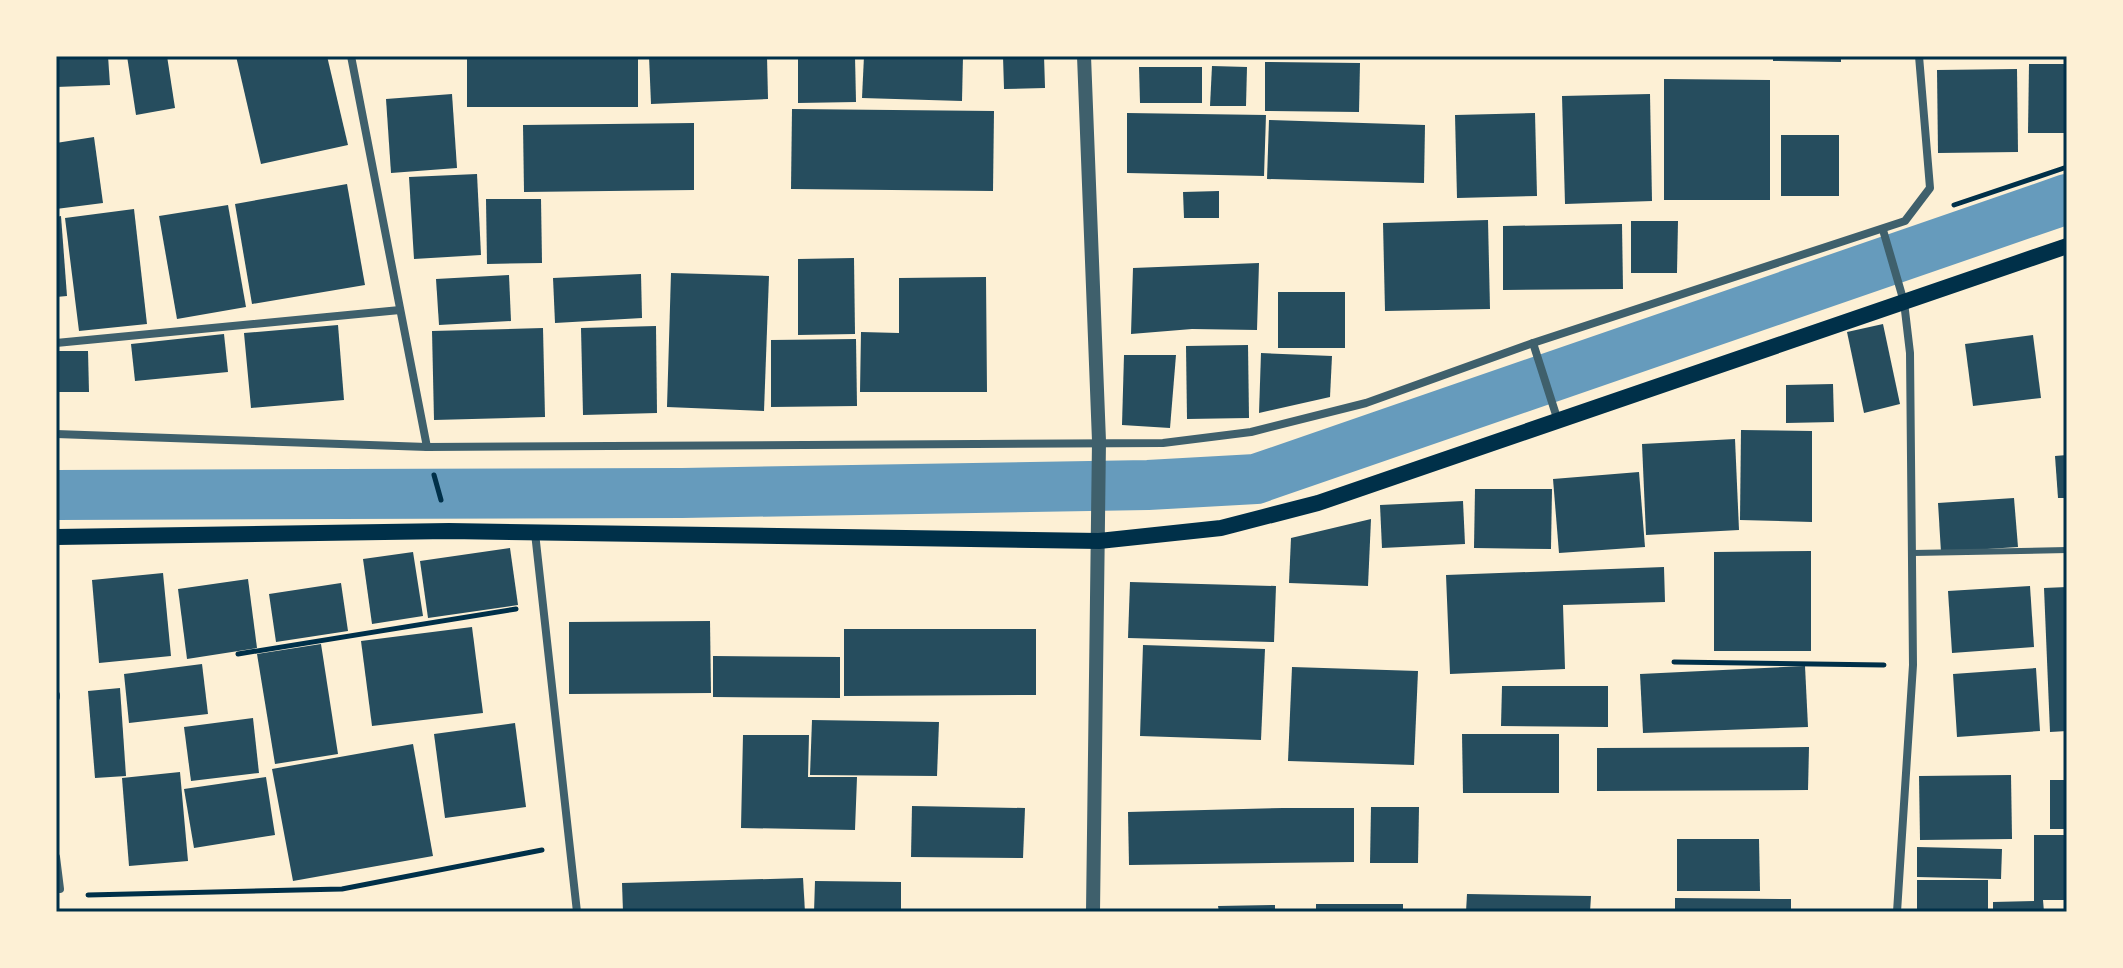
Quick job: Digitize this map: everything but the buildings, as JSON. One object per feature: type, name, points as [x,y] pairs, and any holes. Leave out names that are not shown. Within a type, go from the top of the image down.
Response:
[{"type":"main road","points":[[56,537],[535,533],[1099,541],[1221,528],[1318,503],[2067,246]]},
{"type":"street","points":[[351,56],[427,447]]},
{"type":"street","points":[[1084,56],[1099,441],[1096,463],[1099,541],[1093,912]]},
{"type":"street","points":[[56,434],[427,447],[1163,443],[1251,432],[1366,403],[1533,343],[1884,235],[1905,221],[1930,188],[1919,56]]},
{"type":"street","points":[[1884,235],[1904,302],[1910,353],[1913,665],[1897,912]]},
{"type":"street","points":[[56,343],[400,310]]},
{"type":"street","points":[[1533,343],[1558,421]]},
{"type":"street","points":[[535,533],[577,912]]},
{"type":"street","points":[[56,857],[58,889]]},
{"type":"lane","points":[[1913,553],[2067,550]]},
{"type":"path","points":[[1905,221],[2067,167]]},
{"type":"path","points":[[431,461],[443,507]]},
{"type":"path","points":[[238,654],[544,605]]},
{"type":"path","points":[[1674,662],[1913,665]]},
{"type":"path","points":[[58,889],[90,895],[342,889],[571,844]]},
{"type":"waterway","points":[[56,495],[682,493],[1148,485],[1256,479],[2067,199]]}]
